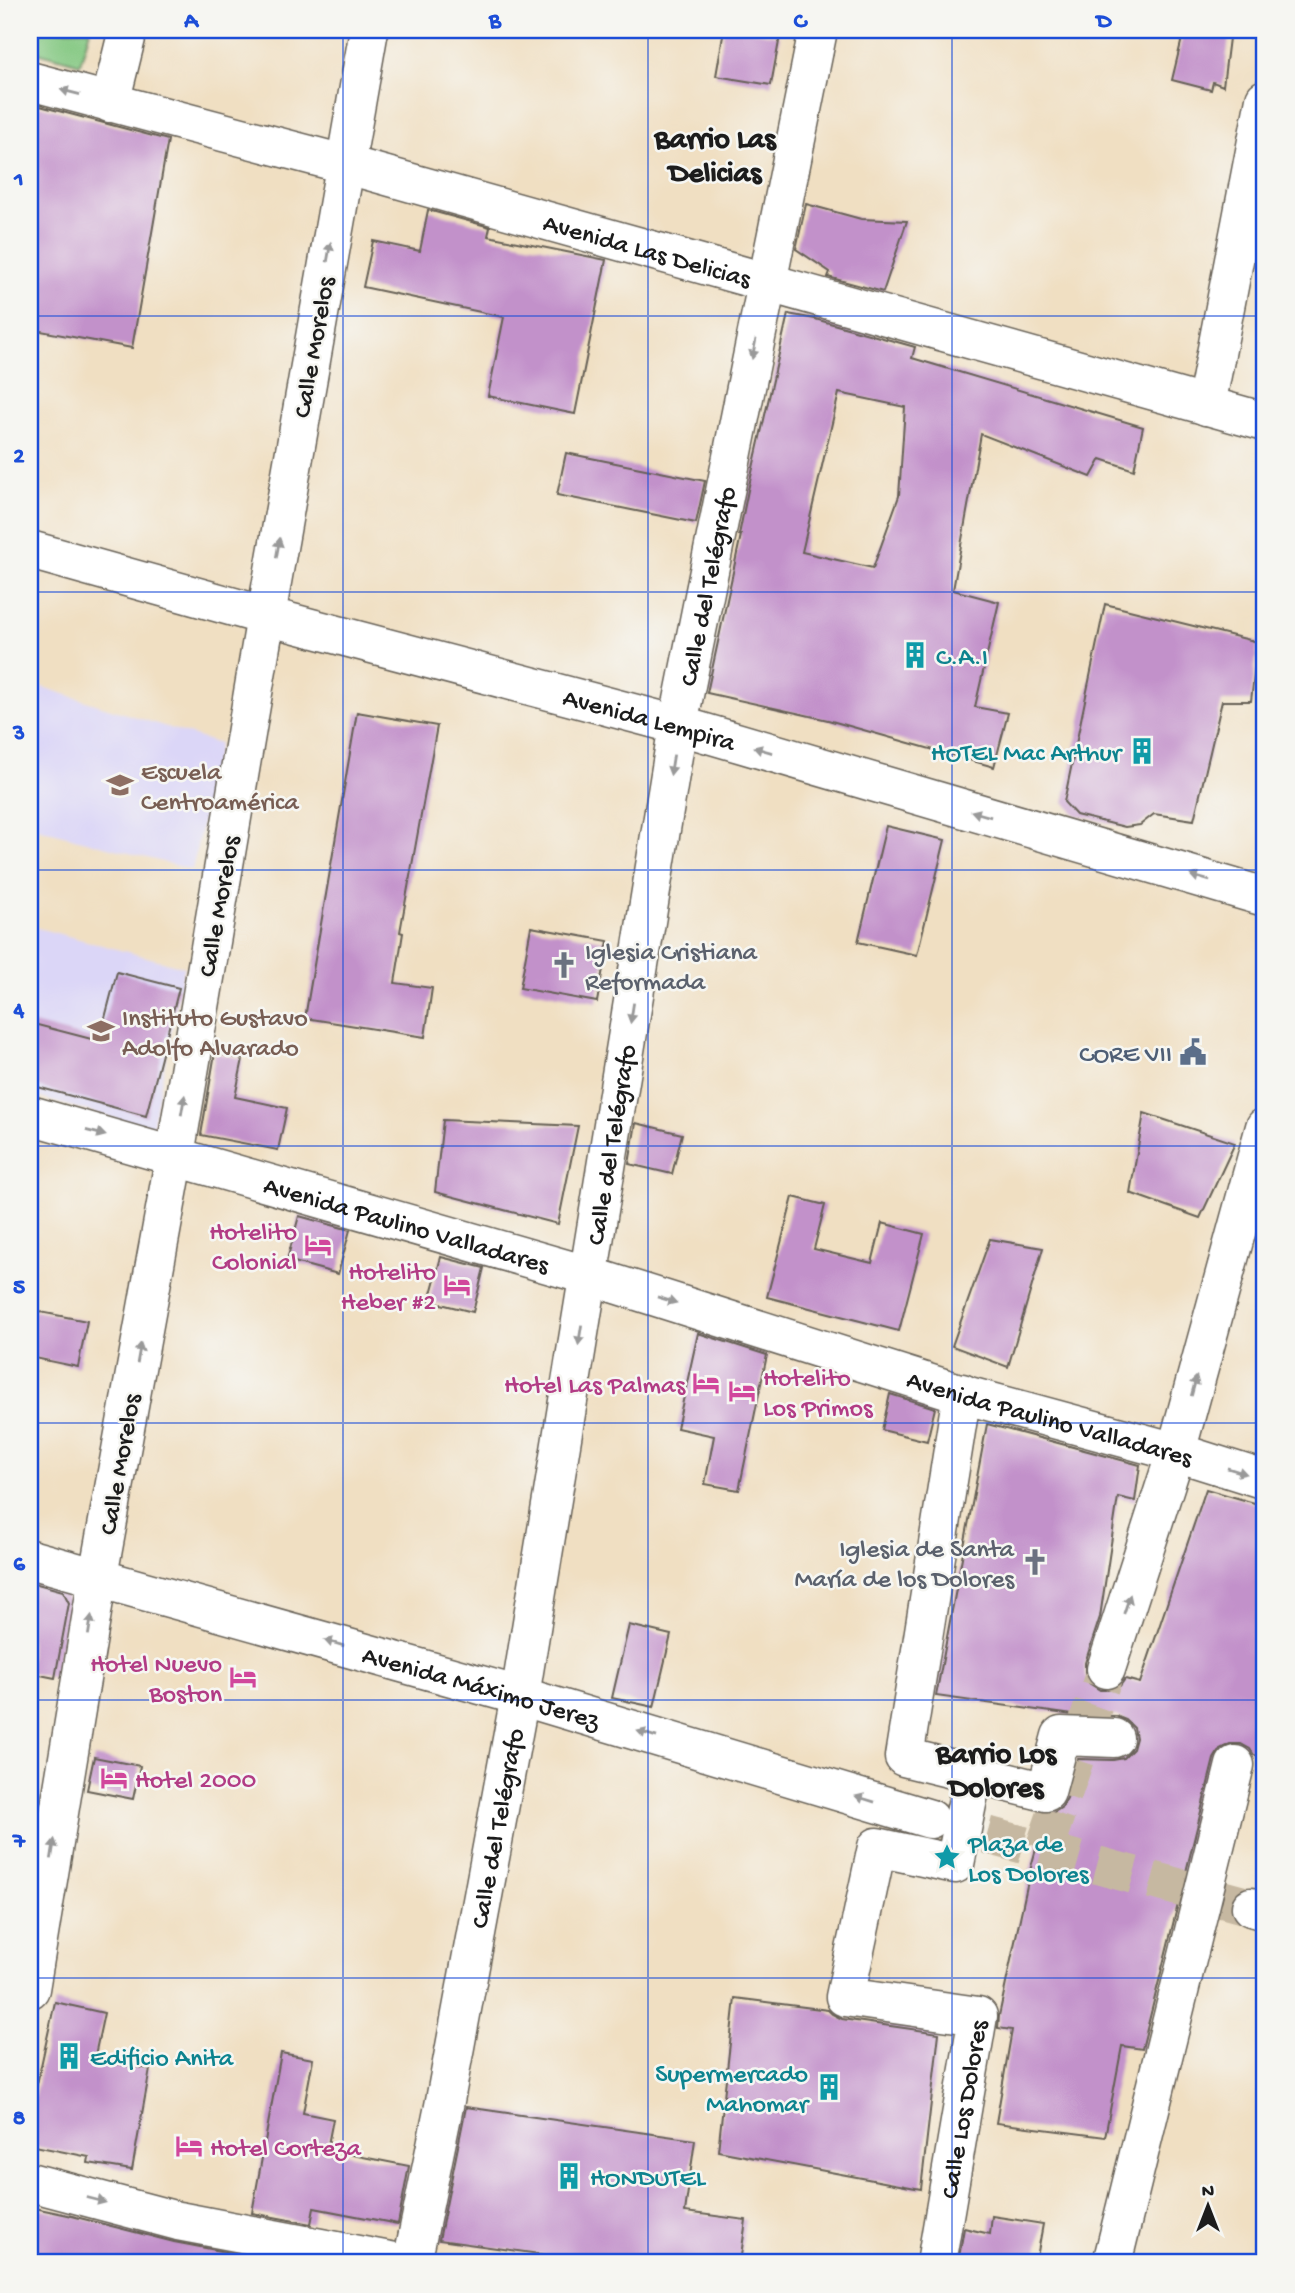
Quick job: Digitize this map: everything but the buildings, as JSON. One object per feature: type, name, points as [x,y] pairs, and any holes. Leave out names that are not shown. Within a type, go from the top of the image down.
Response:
[{"type":"street","points":[[110,103],[128,30]]},
{"type":"street","name":"Calle Morelos","points":[[30,1989],[98,1576],[175,1155],[369,30]]},
{"type":"street","name":"Calle del Telégrafo","points":[[412,2263],[447,2094],[520,1696],[678,725],[818,30]]},
{"type":"street","name":"Avenida Las Delicias","points":[[30,81],[344,164],[1265,422]]},
{"type":"street","points":[[1206,406],[1265,99]]},
{"type":"street","name":"Avenida Lempira","points":[[30,550],[266,616],[678,725],[1265,897]]},
{"type":"street","name":"Avenida Paulino Valladares","points":[[30,1115],[590,1276],[962,1393],[1265,1479]]},
{"type":"street","points":[[1106,1669],[1176,1452],[1265,1127]]},
{"type":"street","points":[[962,1393],[904,1757],[1046,1792],[1061,1736],[1114,1738]]},
{"type":"street","name":"Avenida Máximo Jerez","points":[[30,1559],[520,1696],[930,1819]]},
{"type":"street","points":[[1112,2263],[1235,1765]]},
{"type":"street","name":"Calle Los Dolores","points":[[936,2263],[978,2016],[845,1997],[877,1847],[955,1864],[973,1773]]},
{"type":"street","points":[[30,2182],[178,2221],[400,2263]]},
{"type":"shaded area","name":"Escuela Centroamérica","points":[[30,683],[219,744],[192,870],[30,826]]},
{"type":"shaded area","name":"Instituto Gustavo Adolfo Alvarado","points":[[30,926],[184,967],[152,1129],[30,1095]]},
{"type":"green space","points":[[30,30],[90,30],[80,64],[30,50]]},
{"type":"tunnel","points":[[1044,1849],[1106,1669]]},
{"type":"tunnel","points":[[932,1820],[1251,1907]]},
{"type":"place","name":"C.A.I","points":[[915,655]]},
{"type":"place","name":"HOTEL Mac Arthur","points":[[1142,751]]},
{"type":"place","name":"Escuela Centroamérica","points":[[120,785]]},
{"type":"place","name":"Iglesia Cristiana Reformada","points":[[564,965]]},
{"type":"place","name":"Instituto Gustavo Adolfo Alvarado","points":[[101,1031]]},
{"type":"place","name":"CORE VII","points":[[1193,1052]]},
{"type":"place","name":"Hotelito Colonial","points":[[318,1245]]},
{"type":"place","name":"Hotelito Heber #2","points":[[457,1285]]},
{"type":"place","name":"Hotel Las Palmas","points":[[706,1383]]},
{"type":"place","name":"Hotelito Los Primos","points":[[742,1391]]},
{"type":"place","name":"Iglesia de Santa María de los Dolores","points":[[1035,1562]]},
{"type":"place","name":"Hotel Nuevo Boston","points":[[243,1677]]},
{"type":"place","name":"Hotel 2000","points":[[114,1778]]},
{"type":"place","name":"Plaza de Los Dolores","points":[[947,1857]]},
{"type":"place","name":"Edificio Anita","points":[[69,2056]]},
{"type":"place","name":"Supermercado Mahomar","points":[[829,2087]]},
{"type":"place","name":"Hotel Corteza","points":[[189,2146]]},
{"type":"place","name":"HONDUTEL","points":[[569,2176]]},
{"type":"district","name":"Barrio Las Delicias","points":[[715,154]]},
{"type":"district","name":"Barrio Los Dolores","points":[[996,1769]]}]
